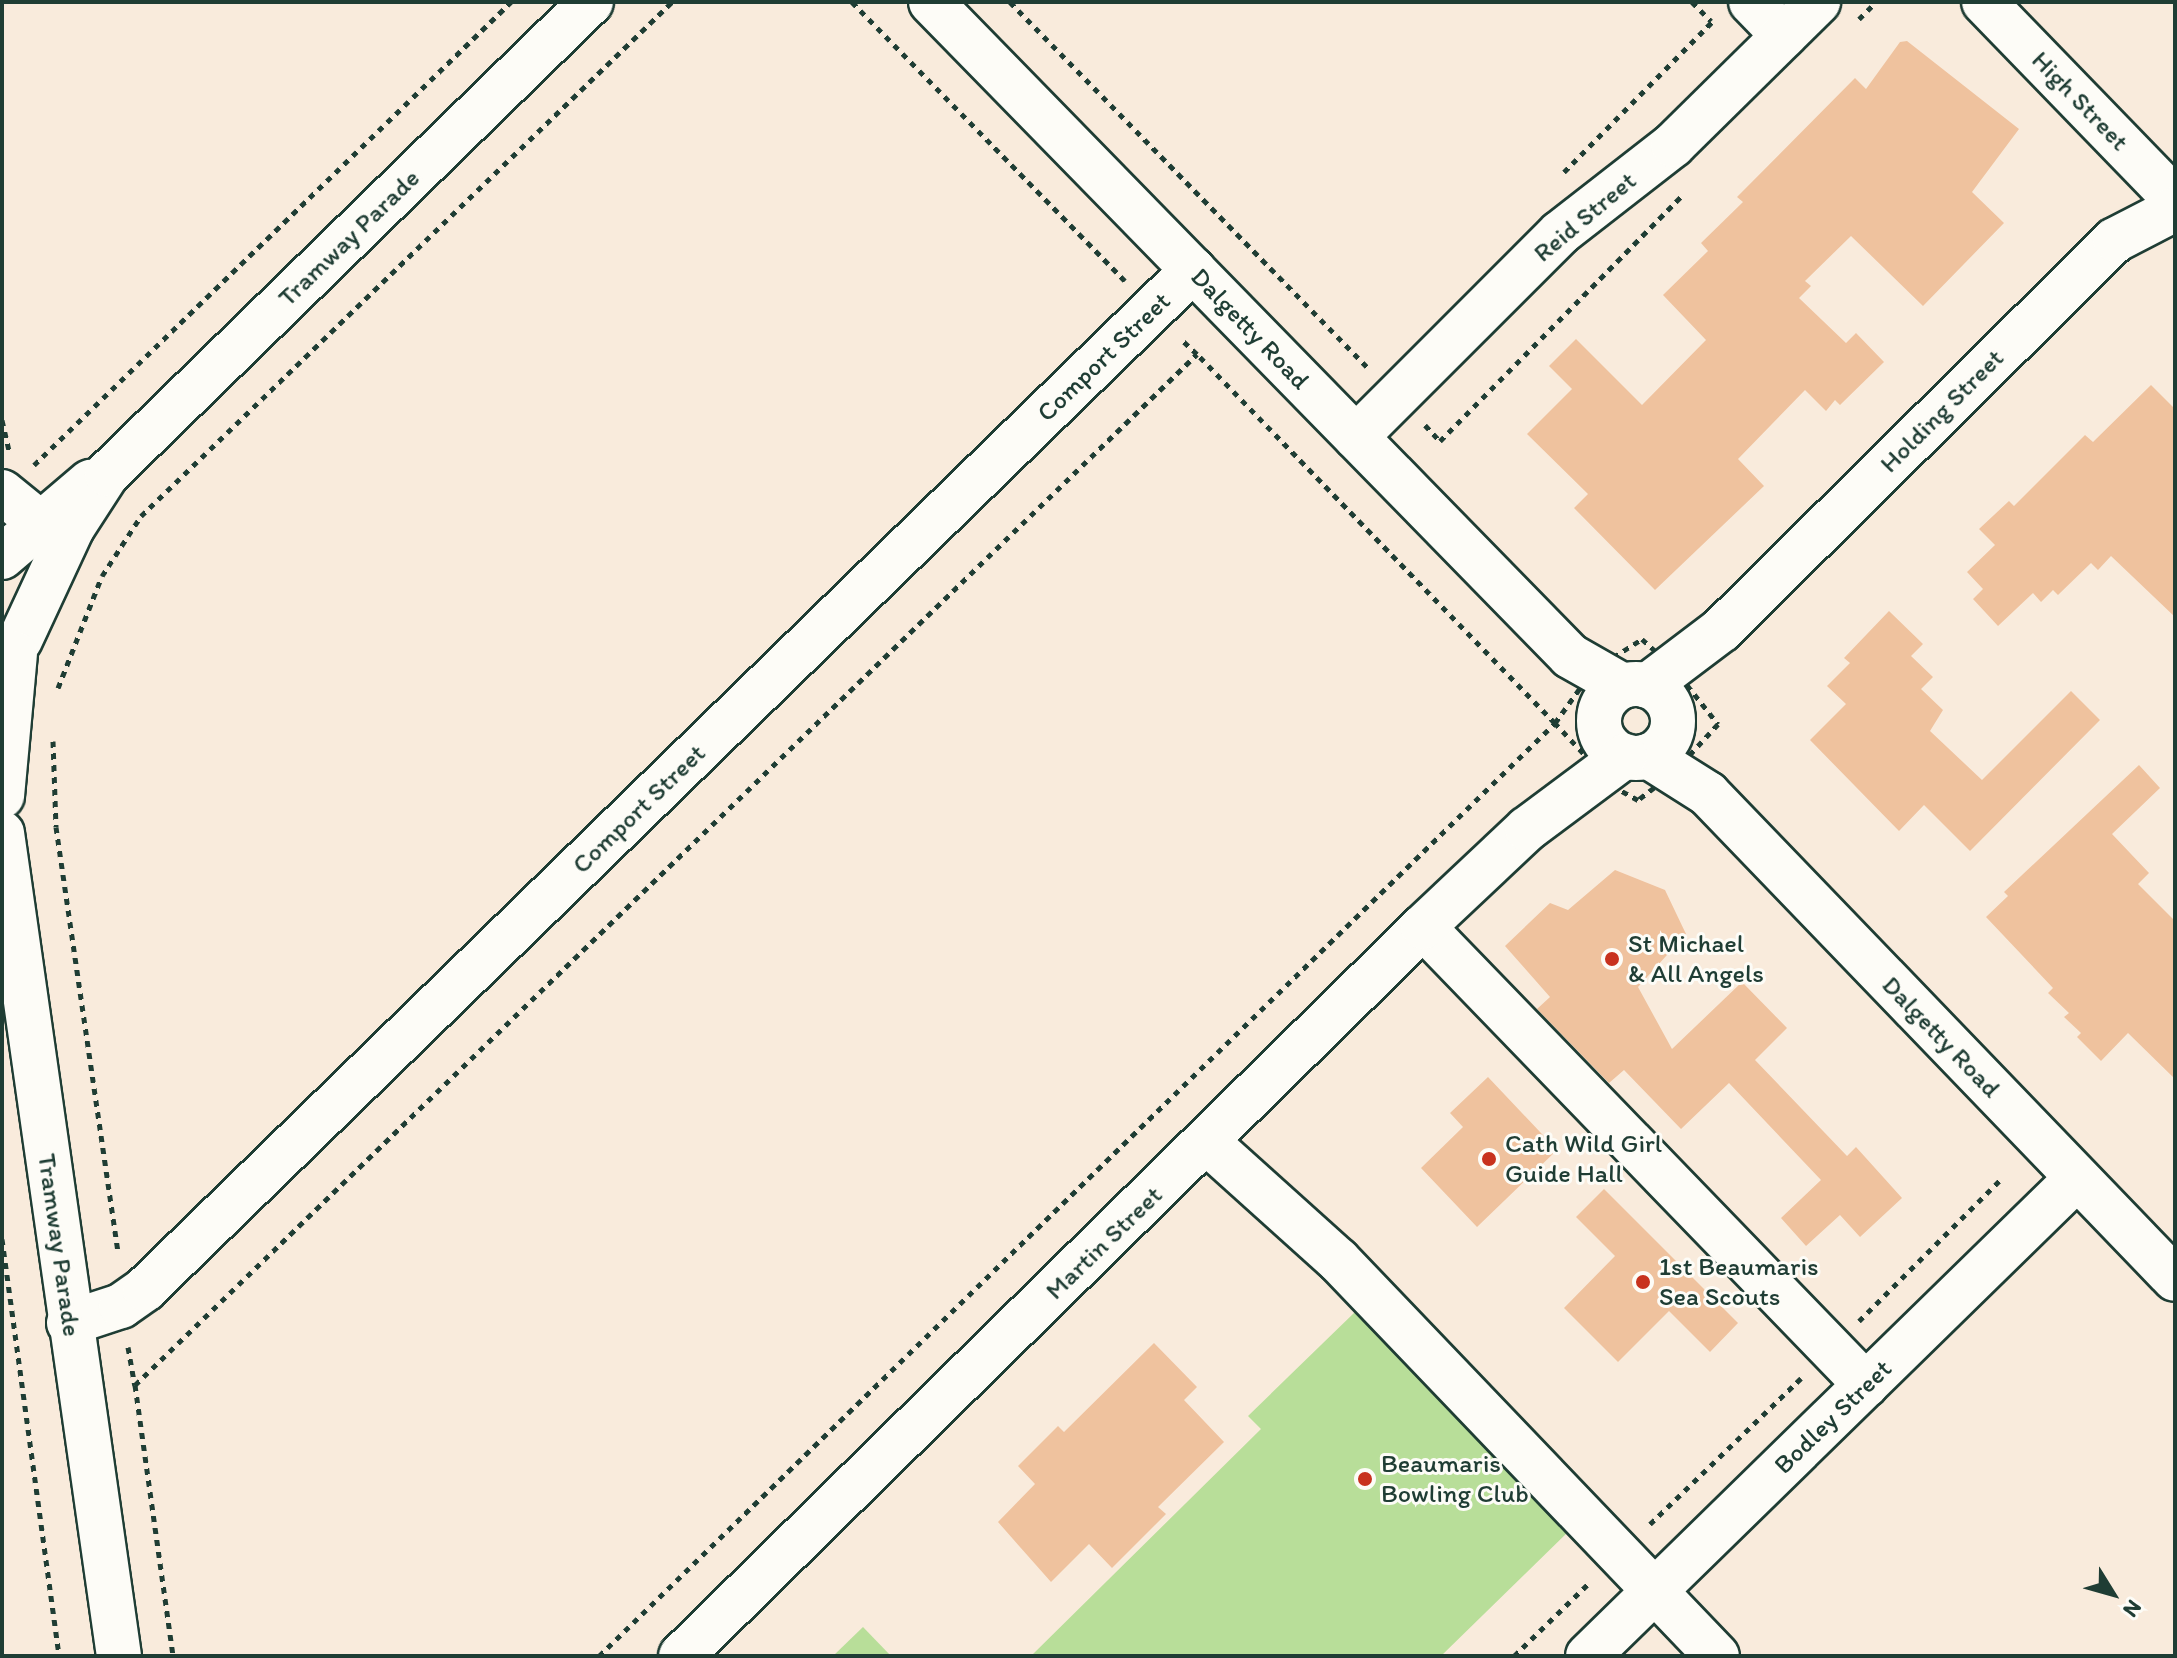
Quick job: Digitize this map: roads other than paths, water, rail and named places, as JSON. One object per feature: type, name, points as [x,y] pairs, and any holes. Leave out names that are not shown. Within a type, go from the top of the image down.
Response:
[{"type":"street","name":"Tramway Parade","points":[[2,796],[12,654],[52,532],[78,488],[107,474],[591,2]]},
{"type":"street","name":"Dalgetty Road","points":[[931,2],[1636,720],[2175,1279]]},
{"type":"street","points":[[1751,2],[1784,36]]},
{"type":"street","name":"High Street","points":[[1984,2],[2175,199]]},
{"type":"street","name":"Reid Street","points":[[1356,437],[1560,233],[1673,145],[1784,36],[1836,13]]},
{"type":"street","name":"Holding Street","points":[[1636,720],[1721,630],[2115,240],[2175,209]]},
{"type":"street","name":"Comport Street","points":[[69,1323],[121,1306],[200,1235],[1193,270]]},
{"type":"street","points":[[16,480],[52,532]]},
{"type":"street","name":"Tramway Parade","points":[[2,557],[52,532]]},
{"type":"street","points":[[2,600],[17,618],[12,654]]},
{"type":"street","name":"Martin Street","points":[[681,1656],[1208,1143],[1423,927],[1636,720]]},
{"type":"street","name":"Tramway Parade","points":[[2,833],[69,1323],[119,1656]]},
{"type":"street","points":[[1423,927],[1866,1385]]},
{"type":"street","points":[[1208,1143],[1338,1260],[1717,1656]]},
{"type":"street","name":"Bodley Street","points":[[1588,1656],[2077,1178]]},
{"type":"place","name":"St Michael & All Angels","points":[[1612,959]]},
{"type":"place","name":"Cath Wild Girl Guide Hall","points":[[1489,1159]]},
{"type":"place","name":"1st Beaumaris Sea Scouts","points":[[1643,1282]]},
{"type":"place","name":"Beaumaris Bowling Club","points":[[1365,1479]]}]
